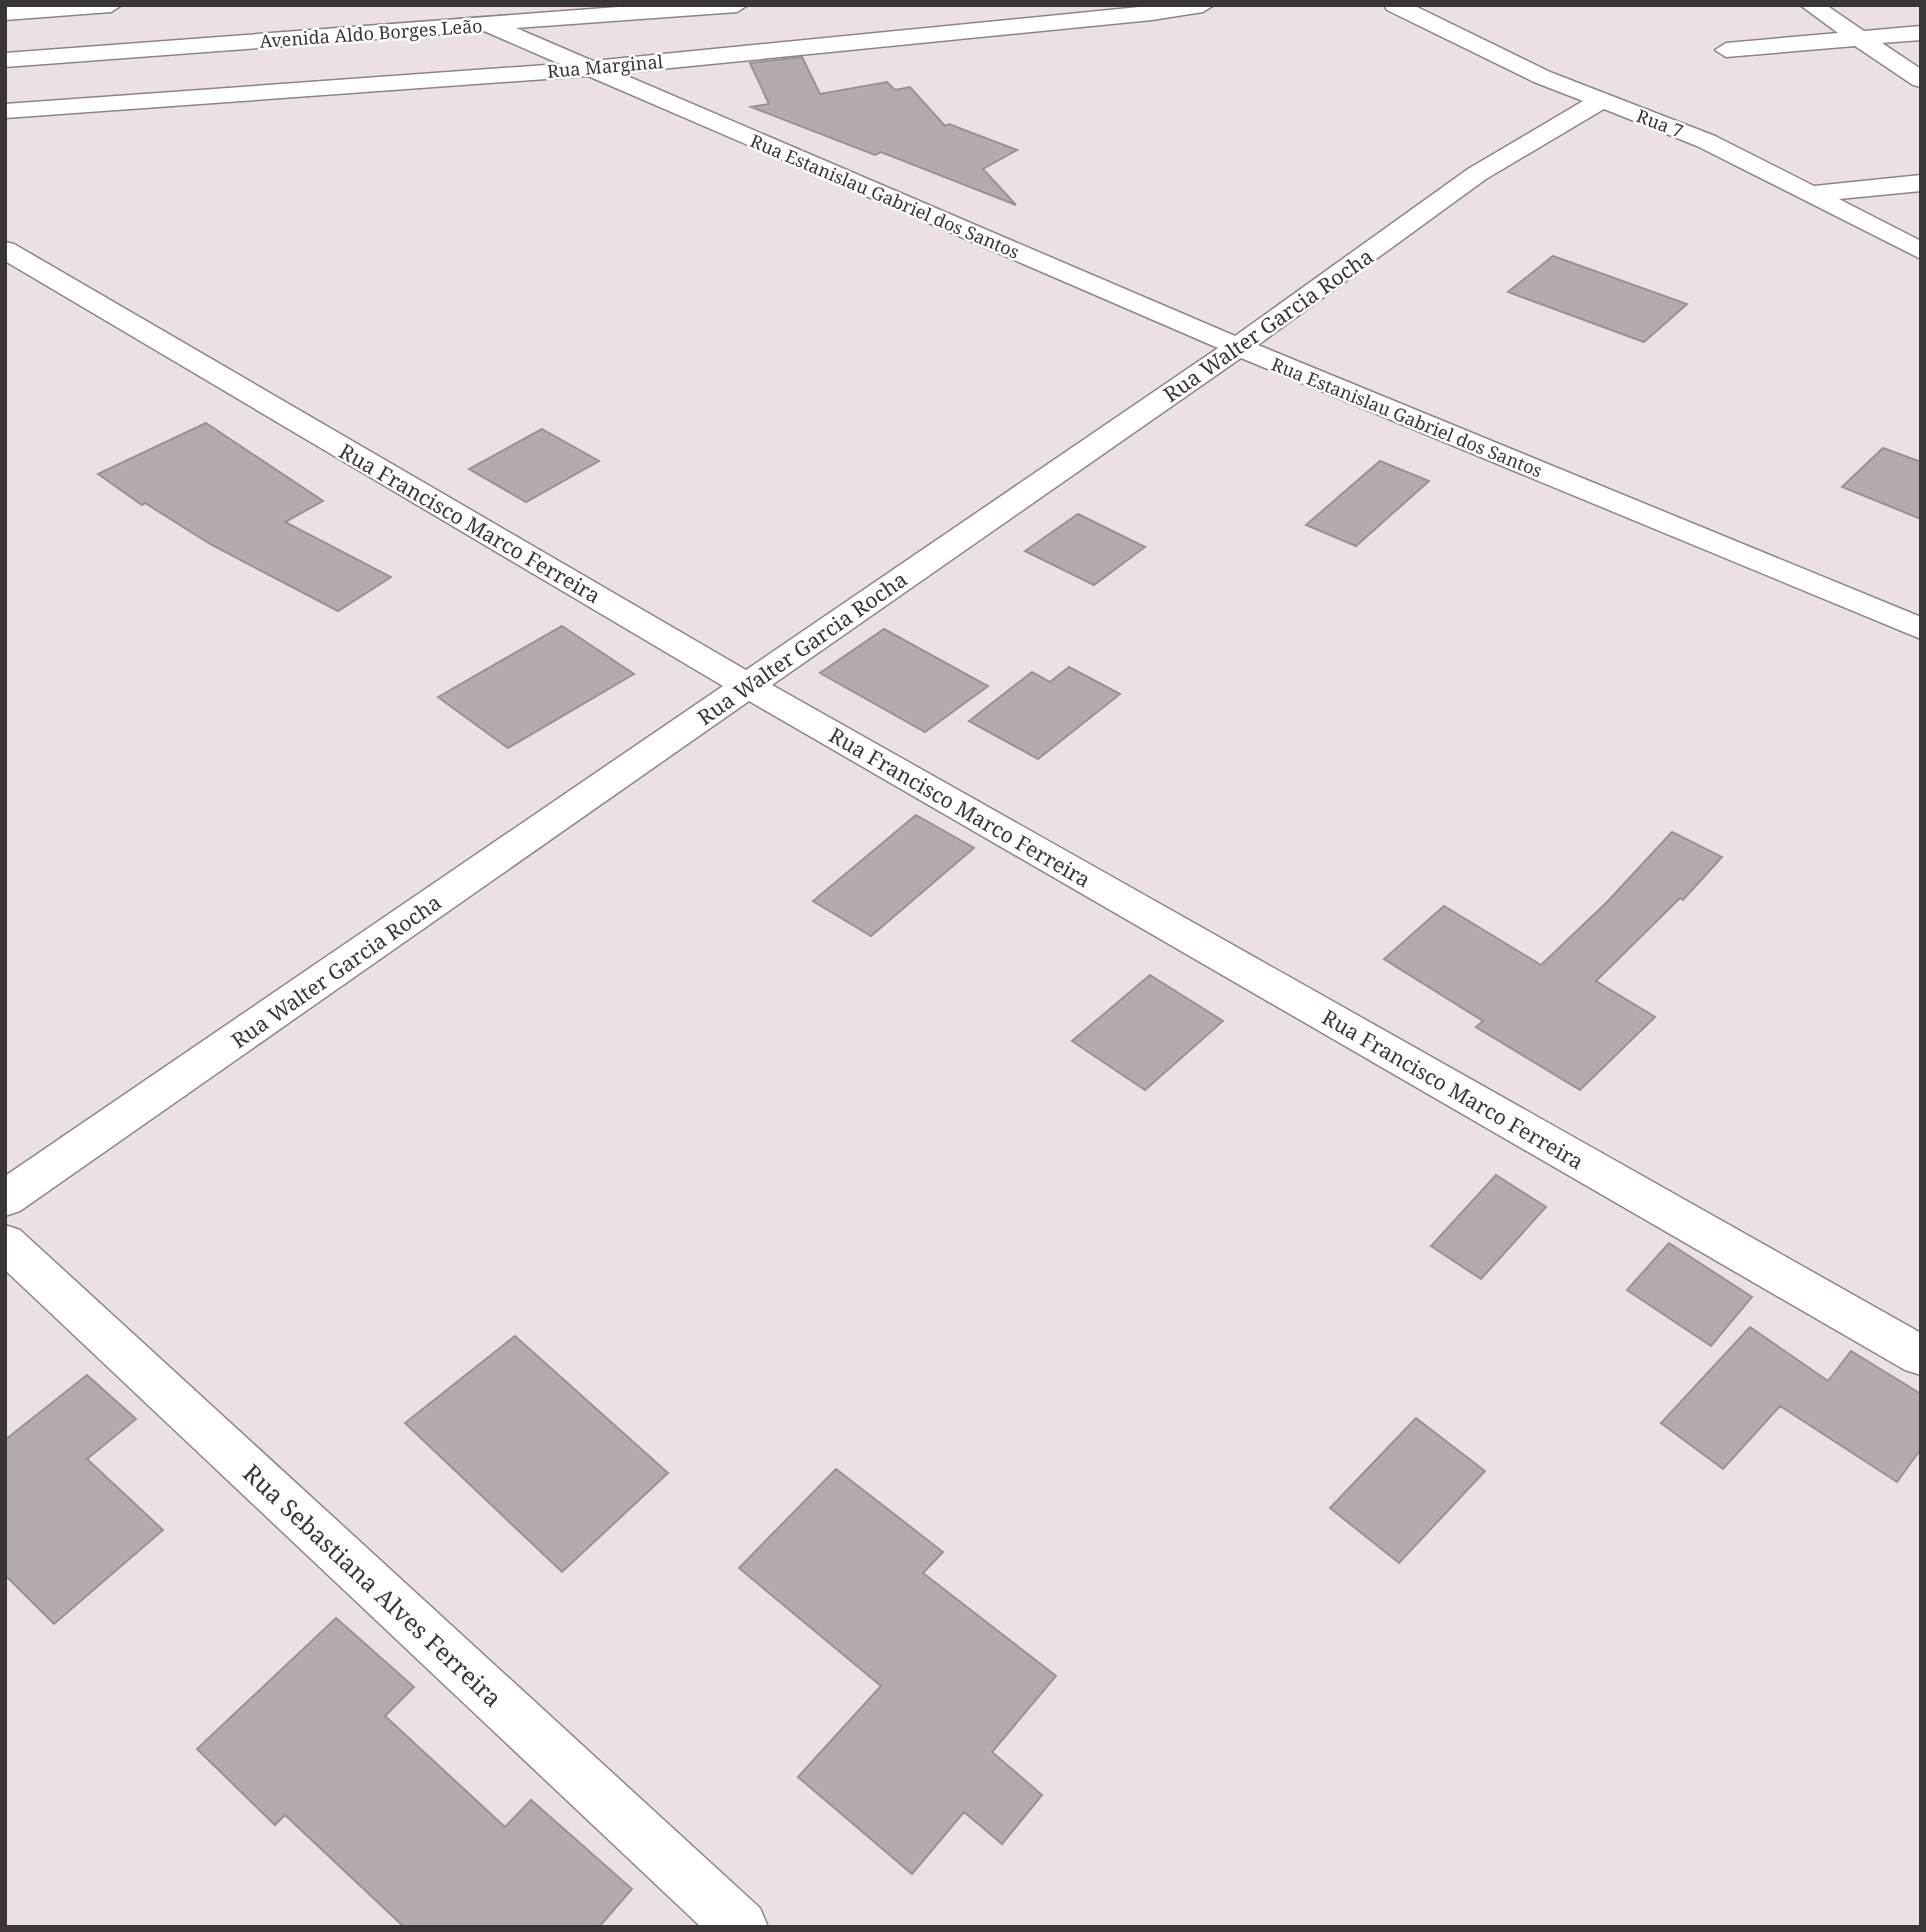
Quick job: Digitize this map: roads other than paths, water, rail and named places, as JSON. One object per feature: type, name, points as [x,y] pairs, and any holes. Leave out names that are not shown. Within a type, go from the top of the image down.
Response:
[{"type":"street","points":[[10,12],[111,5]]},
{"type":"street","name":"Avenida Aldo Borges Leão","points":[[5,59],[737,5]]},
{"type":"street","name":"Rua Marginal","points":[[5,111],[586,69],[1139,14],[1203,5]]},
{"type":"street","name":"Rua 7","points":[[1395,5],[1498,58],[1601,101],[1681,130],[1921,251]]},
{"type":"street","points":[[1811,5],[1921,80]]},
{"type":"street","points":[[5,59],[33,29],[32,20],[10,12]]},
{"type":"street","name":"Rua Estanislau Gabriel dos Santos","points":[[487,24],[586,69],[1238,348],[1921,629]]},
{"type":"street","points":[[1726,50],[1921,33]]},
{"type":"street","points":[[281,89],[288,39]]},
{"type":"street","name":"Rua Walter Garcia Rocha","points":[[5,1199],[1238,348],[1477,174],[1601,101]]},
{"type":"street","points":[[1811,194],[1921,184]]},
{"type":"street","name":"Rua Francisco Marco Ferreira","points":[[5,250],[748,686],[1921,1356]]},
{"type":"street","name":"Rua Sebastiana Alves Ferreira","points":[[5,1243],[741,1927]]}]
